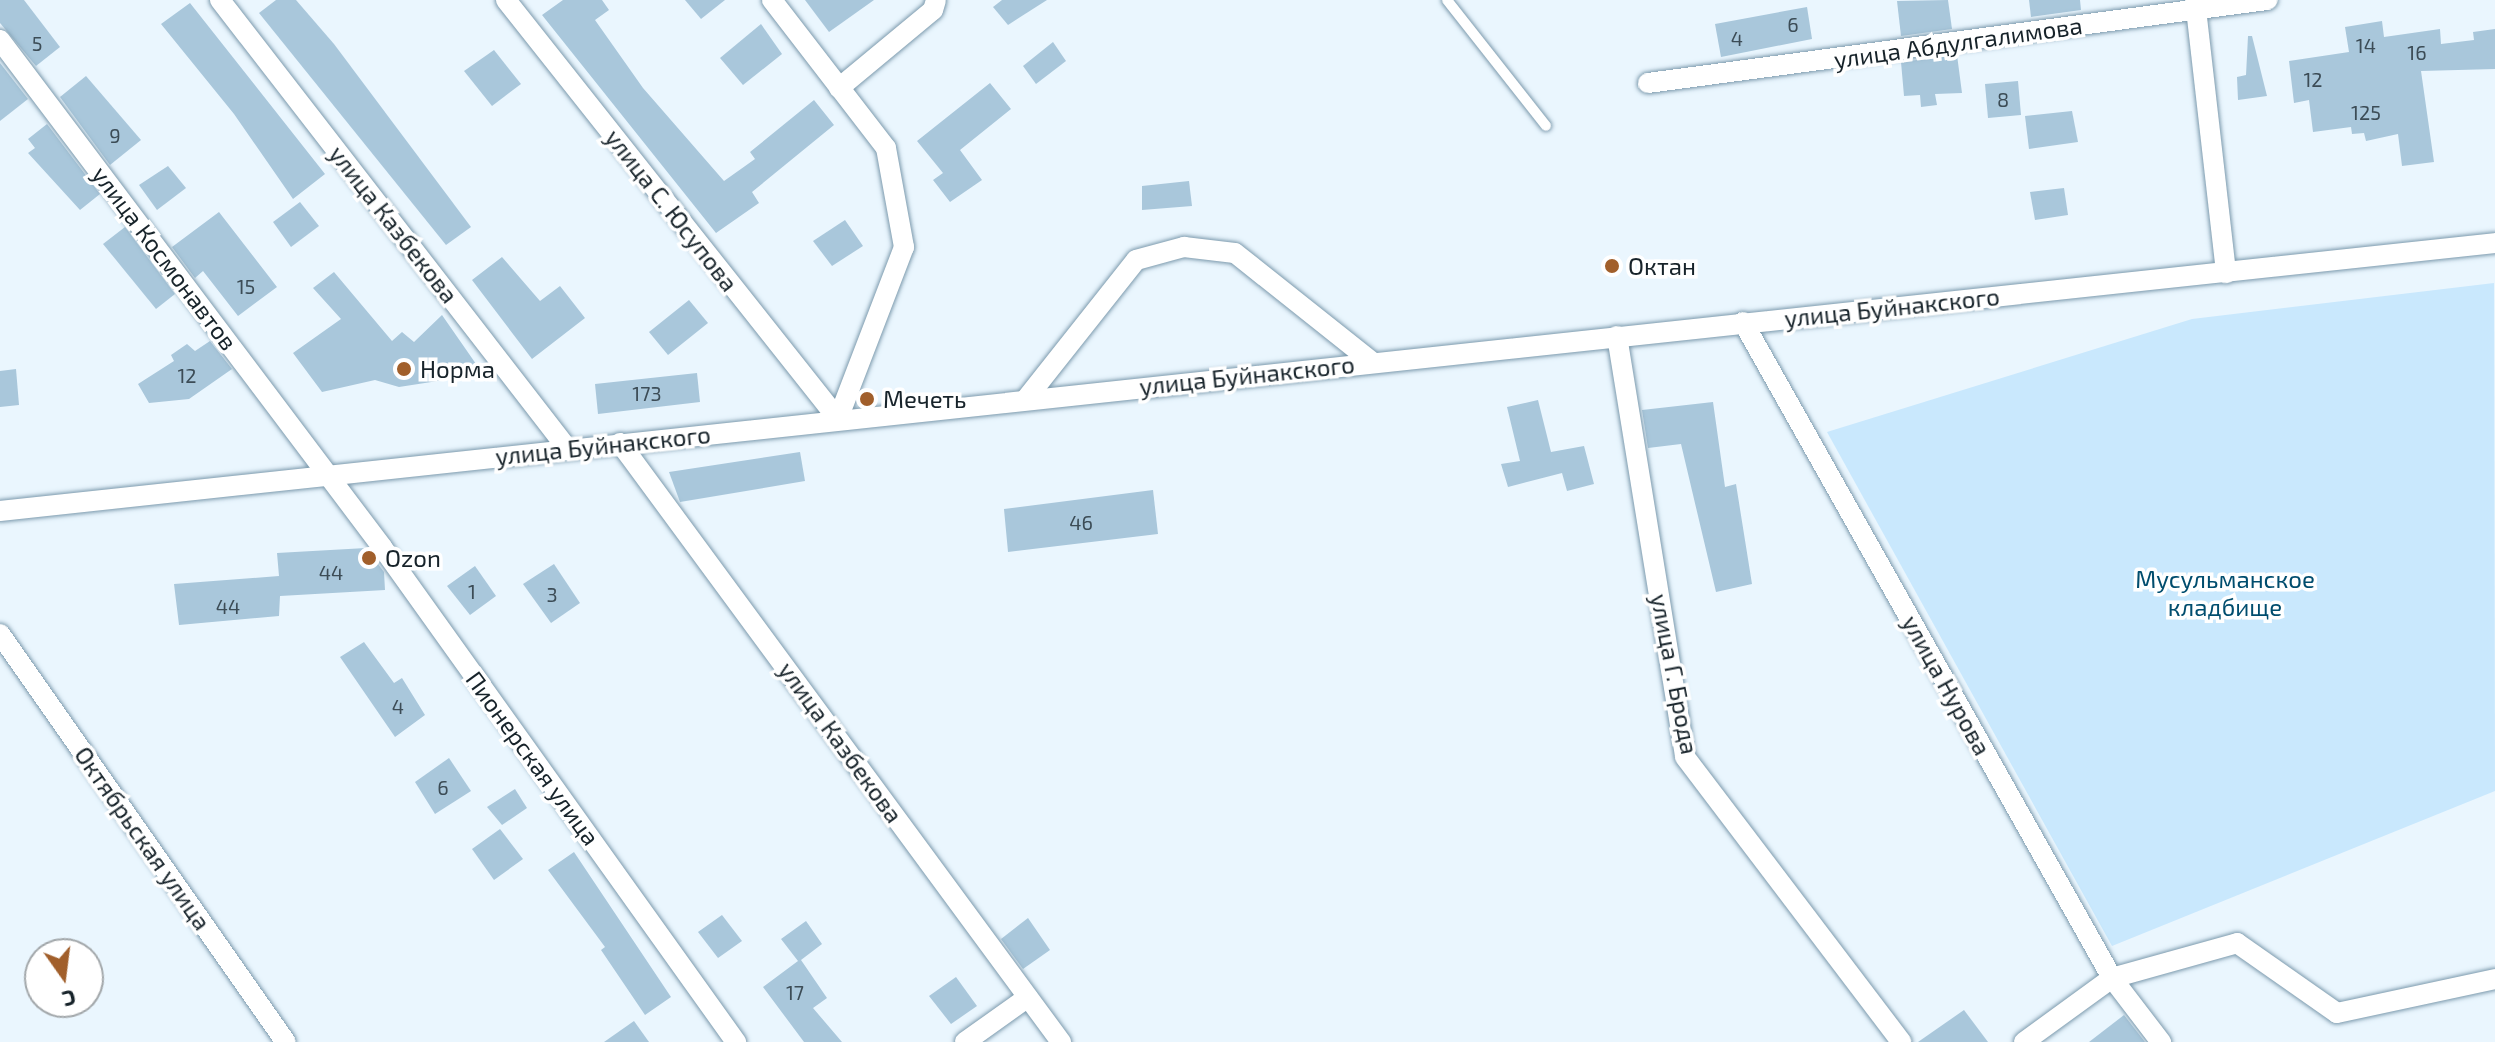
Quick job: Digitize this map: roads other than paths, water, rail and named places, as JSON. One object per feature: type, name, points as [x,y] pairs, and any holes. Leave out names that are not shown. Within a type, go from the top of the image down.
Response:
[{"type":"street","name":"улица Казбекова","points":[[220,0],[567,448]]},
{"type":"street","name":"улица С. Юсупова","points":[[506,0],[838,419]]},
{"type":"street","points":[[772,0],[886,148],[904,247],[838,419]]},
{"type":"street","points":[[839,88],[933,10],[936,0]]},
{"type":"street","name":"улица Абдулгалимова","points":[[1648,83],[2195,5],[2267,0]]},
{"type":"street","points":[[2195,5],[2226,273]]},
{"type":"street","name":"улица Космонавтов","points":[[0,40],[329,476]]},
{"type":"street","name":"улица Буйнакского","points":[[0,511],[2495,243]]},
{"type":"street","points":[[1026,399],[1136,260],[1184,247],[1235,253],[1372,362]]},
{"type":"street","name":"улица Нурова","points":[[1743,322],[2112,978],[2161,1042]]},
{"type":"street","name":"улица Г. Брода","points":[[1617,336],[1685,757],[1901,1042]]},
{"type":"street","name":"улица Казбекова","points":[[620,443],[1061,1042]]},
{"type":"street","name":"Пионерская улица","points":[[329,476],[736,1042]]},
{"type":"street","name":"Октябрьская улица","points":[[0,634],[286,1042]]},
{"type":"street","points":[[2024,1042],[2112,978],[2237,943],[2337,1013],[2495,979]]},
{"type":"street","points":[[965,1042],[1028,997]]},
{"type":"lane","points":[[1447,0],[1546,126]]},
{"type":"place","name":"Октан","points":[[1612,266]]},
{"type":"place","name":"Норма","points":[[404,369]]},
{"type":"place","name":"Мечеть","points":[[867,399]]},
{"type":"place","name":"Ozon","points":[[369,558]]},
{"type":"park label","name":"Мусульманское кладбище","points":[[2225,593]]}]
